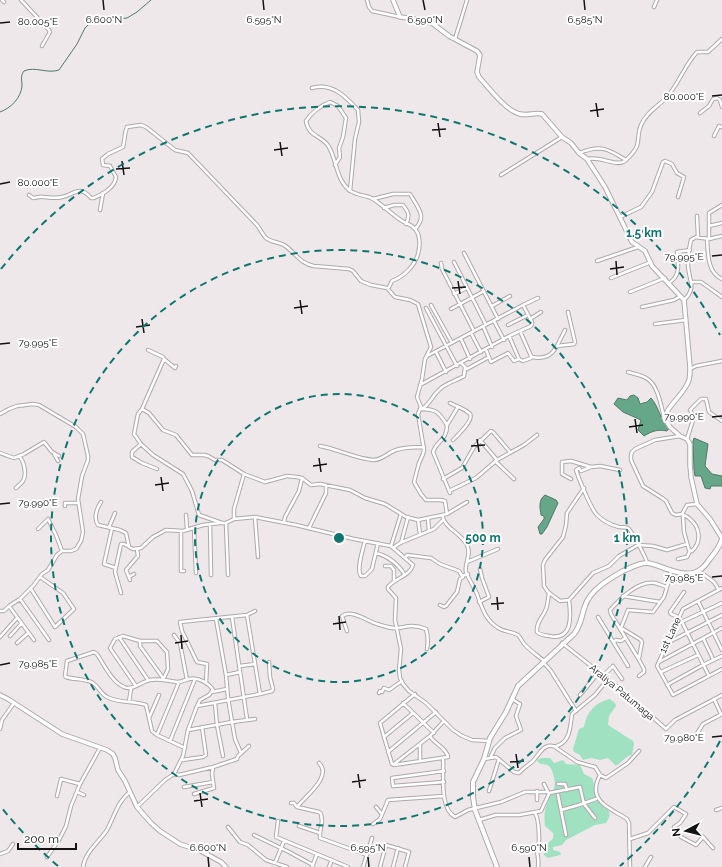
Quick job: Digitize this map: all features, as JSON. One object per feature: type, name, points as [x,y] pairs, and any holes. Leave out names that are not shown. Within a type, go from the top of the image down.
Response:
[{"type":"main road","points":[[497,867],[475,810],[473,782],[484,759],[489,741],[521,682],[544,662],[577,629],[583,616],[584,607],[592,594],[605,583],[623,571],[638,564],[647,563],[682,573],[699,571],[711,558],[722,541]]},
{"type":"street","points":[[21,0],[50,32],[42,46]]},
{"type":"street","points":[[367,0],[372,11],[432,22],[455,40],[479,53],[480,58],[477,72],[479,77],[502,102],[513,112],[520,114],[542,114],[562,137],[571,143],[587,160],[605,187],[632,242],[645,251],[652,266],[683,298],[690,369],[688,381],[666,410],[664,418]]},
{"type":"street","points":[[393,0],[400,17]]},
{"type":"street","points":[[455,40],[467,0]]},
{"type":"street","points":[[654,7],[657,0]]},
{"type":"street","points":[[587,160],[595,158],[619,163],[624,162],[638,146],[641,125],[646,115],[666,99],[678,84],[690,61],[697,52],[708,52],[712,50],[722,39]]},
{"type":"street","points":[[312,88],[320,86],[331,88],[345,96],[358,110],[359,122],[355,139],[350,191]]},
{"type":"street","points":[[700,113],[709,106],[713,99],[717,98],[720,100],[722,107]]},
{"type":"street","points":[[336,165],[340,157],[339,148],[343,137],[346,118],[338,106],[330,102],[315,110],[309,115],[306,121],[309,131],[328,145],[336,165],[338,176],[350,191],[373,199],[415,229],[419,238],[420,248],[417,260],[401,278],[392,281],[388,289]]},
{"type":"street","points":[[714,136],[722,122]]},
{"type":"street","points":[[29,195],[34,198],[40,196],[48,198],[63,197],[70,193],[79,191],[85,193],[91,198],[94,198],[112,187],[116,182],[116,177],[110,166],[103,166],[102,159],[105,155],[123,147],[125,141],[124,135],[127,127],[141,125],[146,127],[175,150],[188,153],[257,225],[266,238],[283,245],[301,261],[309,265],[349,269],[353,271],[361,281],[388,289],[395,298],[410,300],[418,304],[431,347],[425,359],[417,397],[421,409]]},
{"type":"street","points":[[501,175],[562,137]]},
{"type":"street","points":[[579,153],[600,148],[606,149],[626,160]]},
{"type":"street","points":[[620,217],[641,207],[652,192],[663,162],[665,161],[672,164],[677,173],[684,177],[678,197]]},
{"type":"street","points":[[100,210],[102,193]]},
{"type":"street","points":[[373,199],[393,194],[410,194],[422,215],[421,223],[415,229]]},
{"type":"street","points":[[384,208],[394,205],[403,205],[409,212],[406,224]]},
{"type":"street","points":[[722,205],[710,211],[708,239],[708,257],[710,267],[716,275],[722,279]]},
{"type":"street","points":[[697,216],[698,237]]},
{"type":"street","points":[[709,226],[722,224]]},
{"type":"street","points":[[642,307],[683,298],[689,294],[692,282],[688,268],[691,240],[698,237],[708,239],[722,236]]},
{"type":"street","points":[[597,261],[637,248],[639,246]]},
{"type":"street","points":[[669,283],[676,277],[678,272],[677,252],[690,250]]},
{"type":"street","points":[[464,253],[498,319]]},
{"type":"street","points":[[454,262],[472,297],[492,347]]},
{"type":"street","points":[[611,278],[651,262]]},
{"type":"street","points":[[441,263],[442,269],[460,304],[481,352]]},
{"type":"street","points":[[630,292],[665,278]]},
{"type":"street","points":[[692,282],[701,282],[722,297]]},
{"type":"street","points":[[454,294],[467,288]]},
{"type":"street","points":[[451,308],[484,290]]},
{"type":"street","points":[[492,306],[510,296]]},
{"type":"street","points":[[425,359],[446,346],[538,298]]},
{"type":"street","points":[[431,305],[452,344]]},
{"type":"street","points":[[420,386],[492,347],[509,336],[531,326],[532,324],[523,305]]},
{"type":"street","points":[[426,308],[457,366]]},
{"type":"street","points":[[530,319],[541,312]]},
{"type":"street","points":[[557,346],[574,344],[575,342],[568,312]]},
{"type":"street","points":[[508,325],[528,315]]},
{"type":"street","points":[[655,324],[686,320]]},
{"type":"street","points":[[494,321],[504,340]]},
{"type":"street","points":[[486,350],[491,362],[508,353],[514,361],[519,359],[524,361],[532,357],[545,358],[554,352],[565,330]]},
{"type":"street","points":[[520,331],[532,357]]},
{"type":"street","points":[[509,336],[519,359]]},
{"type":"street","points":[[460,339],[470,358]]},
{"type":"street","points":[[148,350],[163,357],[174,368],[176,366]]},
{"type":"street","points":[[436,352],[446,372]]},
{"type":"street","points":[[465,368],[467,369],[489,357]]},
{"type":"street","points":[[164,359],[142,409],[138,414],[134,434],[141,444],[153,455],[183,474],[192,490],[199,515],[222,523]]},
{"type":"street","points":[[690,369],[696,366],[722,362]]},
{"type":"street","points":[[447,514],[445,501],[426,500],[420,494],[414,482],[424,446],[418,414],[439,389],[446,384],[454,382],[464,376],[465,368],[462,363]]},
{"type":"street","points":[[628,372],[651,381],[656,390],[664,418],[670,427],[680,436],[687,439],[690,444],[691,477],[697,504],[710,519],[722,541]]},
{"type":"street","points":[[687,439],[694,417],[690,410],[701,399],[706,399],[709,412],[722,421]]},
{"type":"street","points":[[450,403],[466,411],[471,417],[453,440]]},
{"type":"street","points":[[0,414],[17,406],[33,404],[44,407],[79,429],[84,437],[88,456],[82,476],[78,499],[84,529],[79,546],[73,550],[62,551],[57,555],[48,570],[42,574],[31,589],[4,611],[0,611]]},
{"type":"street","points":[[458,407],[447,425],[445,436],[434,448],[433,452],[450,492],[476,478],[496,461],[524,445],[537,435]]},
{"type":"street","points":[[142,409],[149,413],[163,430],[176,435],[192,455],[208,456],[215,460],[222,460],[244,474],[265,482],[287,476],[302,478],[311,485],[350,490],[365,498],[394,508],[401,514],[418,520],[447,514],[467,502]]},
{"type":"street","points":[[421,409],[428,409],[437,412],[447,425]]},
{"type":"street","points":[[443,478],[462,468],[470,453],[480,440],[492,431],[510,452]]},
{"type":"street","points":[[678,559],[687,557],[690,551],[694,549],[698,539],[699,530],[690,519],[682,515],[676,516],[672,513],[666,501],[643,486],[631,460],[632,452],[635,449],[655,440],[680,436]]},
{"type":"street","points":[[480,440],[496,461],[514,479]]},
{"type":"street","points":[[0,454],[14,458],[44,442],[58,461]]},
{"type":"street","points":[[141,444],[132,452],[132,457],[157,469]]},
{"type":"street","points":[[320,446],[362,458],[375,460],[396,450],[424,446]]},
{"type":"street","points":[[54,454],[59,456]]},
{"type":"street","points":[[16,488],[24,480],[25,476],[24,465],[19,456]]},
{"type":"street","points":[[571,479],[563,476],[562,462],[571,461],[591,467],[606,467],[620,470]]},
{"type":"street","points":[[591,467],[581,471],[579,468],[576,470],[596,513],[602,519],[615,526],[628,528],[645,555],[647,563]]},
{"type":"street","points":[[234,519],[234,508],[244,474]]},
{"type":"street","points":[[284,522],[285,517],[299,491],[302,478]]},
{"type":"street","points":[[309,528],[326,493],[326,486]]},
{"type":"street","points":[[584,488],[567,513],[563,537],[545,560],[543,565],[544,586],[549,593],[560,601],[569,600],[593,573],[609,566],[619,556],[638,545],[653,546],[667,550],[687,544]]},
{"type":"street","points":[[102,502],[97,509],[96,521],[98,525],[126,533],[129,547]]},
{"type":"street","points":[[65,506],[65,503],[78,503]]},
{"type":"street","points":[[690,551],[687,544],[682,515],[687,505],[697,504]]},
{"type":"street","points":[[115,513],[110,528],[104,564],[116,568]]},
{"type":"street","points":[[186,514],[187,530]]},
{"type":"street","points":[[392,547],[401,514]]},
{"type":"street","points":[[442,515],[443,520],[461,537],[467,546],[469,552],[466,571],[485,615],[500,629],[519,636],[524,644],[544,662],[554,675],[576,711]]},
{"type":"street","points":[[255,517],[258,557]]},
{"type":"street","points":[[121,593],[115,576],[120,544],[124,544],[133,549],[141,548],[166,530],[187,530],[210,524],[226,523],[234,519],[255,517],[284,522],[392,547],[413,565],[412,569],[388,587],[396,598],[395,611],[401,649],[399,670],[402,682],[409,691],[415,694],[436,712],[453,730],[472,740],[489,741]]},
{"type":"street","points":[[400,543],[408,517]]},
{"type":"street","points":[[428,518],[430,531]]},
{"type":"street","points":[[38,529],[48,519],[62,551]]},
{"type":"street","points":[[418,520],[420,534]]},
{"type":"street","points":[[392,547],[430,531],[443,520]]},
{"type":"street","points":[[226,523],[228,575]]},
{"type":"street","points":[[210,524],[211,575]]},
{"type":"street","points":[[194,528],[196,573]]},
{"type":"street","points":[[180,530],[181,571],[184,571]]},
{"type":"street","points":[[365,541],[359,569],[359,574],[362,576],[365,576],[372,569],[378,543]]},
{"type":"street","points":[[134,574],[129,578],[126,570],[138,556],[137,549]]},
{"type":"street","points":[[467,562],[498,549]]},
{"type":"street","points":[[376,553],[385,555],[402,570],[405,575]]},
{"type":"street","points":[[405,558],[407,555],[431,558],[440,564],[459,571],[462,576],[464,576]]},
{"type":"street","points":[[385,566],[391,566],[393,568],[394,581]]},
{"type":"street","points":[[479,602],[489,596],[480,569]]},
{"type":"street","points":[[621,628],[628,610],[653,612],[664,597],[671,570]]},
{"type":"street","points":[[699,571],[714,582],[720,589]]},
{"type":"street","points":[[440,605],[444,607],[446,606],[456,592],[460,579],[468,574]]},
{"type":"street","points":[[31,589],[55,627],[74,608],[63,593],[40,577]]},
{"type":"street","points":[[639,676],[644,672],[644,669],[621,628],[609,611],[623,596],[635,588],[648,583],[654,583],[667,587]]},
{"type":"street","name":"1st Lane","points":[[667,685],[657,666],[678,617],[683,609],[720,589]]},
{"type":"street","points":[[678,617],[670,612],[684,592]]},
{"type":"street","points":[[549,593],[546,609],[537,626],[537,632],[539,634],[558,637],[568,628],[571,614],[569,600]]},
{"type":"street","points":[[623,596],[660,602]]},
{"type":"street","points":[[20,599],[49,640]]},
{"type":"street","points":[[698,601],[720,642],[722,650]]},
{"type":"street","points":[[675,626],[722,603]]},
{"type":"street","points":[[9,606],[34,640]]},
{"type":"street","points":[[206,683],[207,664],[197,662],[182,631],[180,622],[247,615],[255,611]]},
{"type":"street","points":[[347,631],[342,616],[346,614],[354,614],[375,624],[397,628],[414,626],[426,629],[427,649]]},
{"type":"street","points":[[247,615],[260,694]]},
{"type":"street","points":[[666,644],[722,616]]},
{"type":"street","points":[[232,617],[247,719]]},
{"type":"street","points":[[598,617],[628,666]]},
{"type":"street","points":[[0,637],[17,618]]},
{"type":"street","points":[[216,619],[235,739],[242,753]]},
{"type":"street","points":[[682,622],[708,676]]},
{"type":"street","points":[[10,636],[22,624]]},
{"type":"street","points":[[621,628],[641,640],[640,657],[638,658]]},
{"type":"street","points":[[658,662],[722,628]]},
{"type":"street","points":[[17,643],[28,633]]},
{"type":"street","points":[[174,635],[180,643],[187,680]]},
{"type":"street","points":[[136,686],[110,648],[115,639],[122,636],[140,641],[157,642],[162,645],[167,652],[168,669],[163,679]]},
{"type":"street","points":[[119,637],[148,680]]},
{"type":"street","points":[[614,642],[616,640],[621,641],[626,638]]},
{"type":"street","points":[[703,638],[713,660]]},
{"type":"street","points":[[140,641],[140,646],[163,679]]},
{"type":"street","name":"Araliya Patumaga","points":[[562,643],[623,691],[666,730],[676,720],[722,695]]},
{"type":"street","points":[[185,748],[157,735],[152,731],[146,705],[108,697],[100,692],[94,684],[88,680],[73,680],[66,678],[67,661],[94,652],[118,684],[125,688],[131,688],[148,680],[163,679],[179,682],[195,679],[206,683],[212,689],[212,692]]},
{"type":"street","points":[[661,672],[698,655]]},
{"type":"street","points":[[722,656],[667,685],[672,695],[722,669]]},
{"type":"street","points":[[197,706],[270,692],[273,689],[270,677],[269,662]]},
{"type":"street","points":[[240,666],[255,664]]},
{"type":"street","points":[[604,676],[613,666],[622,679]]},
{"type":"street","points":[[226,675],[240,672]]},
{"type":"street","points":[[580,694],[599,672]]},
{"type":"street","points":[[170,741],[195,679]]},
{"type":"street","points":[[555,746],[562,743],[568,736],[572,714],[595,695],[608,679]]},
{"type":"street","points":[[157,735],[179,682]]},
{"type":"street","points":[[378,693],[380,691],[382,692],[384,688],[389,690],[402,682]]},
{"type":"street","points":[[129,702],[131,688]]},
{"type":"street","points":[[137,807],[165,780],[174,774],[181,760],[188,730],[200,700],[212,692],[227,689]]},
{"type":"street","points":[[394,765],[392,764],[388,752],[380,723],[415,694]]},
{"type":"street","points":[[0,695],[14,702],[62,734],[107,750],[113,754],[118,770],[125,781],[137,807],[155,827],[180,844],[200,851],[221,862],[226,867]]},
{"type":"street","points":[[149,719],[159,695]]},
{"type":"street","points":[[491,757],[496,748],[505,738],[521,730],[516,716],[520,704],[512,699]]},
{"type":"street","points":[[696,735],[704,724],[722,714],[714,699]]},
{"type":"street","points":[[0,729],[2,720],[14,702]]},
{"type":"street","points":[[215,703],[217,725],[224,756]]},
{"type":"street","points":[[403,704],[434,733]]},
{"type":"street","points":[[388,752],[436,712]]},
{"type":"street","points":[[384,737],[413,713]]},
{"type":"street","points":[[188,730],[247,719],[255,719]]},
{"type":"street","points":[[394,765],[434,733],[444,721]]},
{"type":"street","points":[[181,760],[203,757],[206,755],[202,728]]},
{"type":"street","points":[[394,765],[449,756],[447,751],[435,744],[430,736]]},
{"type":"street","points":[[420,744],[420,761]]},
{"type":"street","points":[[484,759],[494,756],[518,773],[532,762],[548,745],[555,746],[577,762],[595,767],[600,775],[606,778],[628,763],[639,751]]},
{"type":"street","points":[[174,774],[179,775],[213,767],[237,759],[249,746]]},
{"type":"street","points":[[47,857],[59,840],[66,826],[71,806],[80,784],[100,748]]},
{"type":"street","points":[[443,758],[444,796],[449,812],[455,817],[468,810],[475,810],[501,802],[525,792],[537,791],[548,793],[581,788],[584,804],[595,818]]},
{"type":"street","points":[[489,791],[499,759]]},
{"type":"street","points":[[297,807],[311,793],[320,780],[323,771],[322,766],[319,763]]},
{"type":"street","points":[[194,794],[214,788],[212,774],[213,767]]},
{"type":"street","points":[[444,771],[392,778],[393,786],[444,782]]},
{"type":"street","points":[[600,775],[596,787],[597,795],[610,810],[627,819],[630,839],[630,867]]},
{"type":"street","points":[[57,796],[61,779],[80,784]]},
{"type":"street","points":[[184,787],[213,782]]},
{"type":"street","points":[[479,820],[496,815],[519,815],[541,812],[548,793],[544,784]]},
{"type":"street","points":[[558,784],[565,784],[567,790]]},
{"type":"street","points":[[537,791],[537,800]]},
{"type":"street","points":[[77,792],[84,795]]},
{"type":"street","points":[[83,867],[86,858],[106,830],[123,797],[130,792]]},
{"type":"street","points":[[558,795],[566,835]]},
{"type":"street","points":[[373,824],[380,819],[381,813],[388,800],[444,796]]},
{"type":"street","points":[[561,810],[596,799]]},
{"type":"street","points":[[291,803],[294,803],[297,807],[319,812],[321,814],[322,821],[320,838],[367,856]]},
{"type":"street","points":[[376,807],[381,813]]},
{"type":"street","points":[[630,839],[648,833],[674,807],[686,814],[680,823],[674,827],[681,837],[696,845],[702,837],[713,848]]},
{"type":"street","points":[[716,810],[722,808]]},
{"type":"street","points":[[534,813],[538,817],[538,867]]},
{"type":"street","points":[[278,821],[276,836],[284,841],[347,867]]},
{"type":"street","points":[[299,826],[320,833]]},
{"type":"street","points":[[228,827],[240,842],[248,845],[266,860],[287,867]]},
{"type":"street","points":[[254,835],[280,847],[312,866],[317,854]]},
{"type":"street","points":[[363,867],[372,838]]},
{"type":"street","points":[[275,863],[280,847],[284,841]]},
{"type":"street","points":[[0,854],[8,851],[13,844]]},
{"type":"street","points":[[380,867],[386,845],[409,852],[405,867]]},
{"type":"street","points":[[392,867],[398,848]]},
{"type":"street","points":[[644,867],[651,857]]},
{"type":"street","points":[[329,867],[332,860]]},
{"type":"shaded area","points":[[634,395],[638,398],[640,404],[647,402],[651,398],[669,428],[667,431],[655,431],[644,436],[638,430],[641,420],[623,412],[614,404],[618,398],[627,400],[630,396]]},
{"type":"shaded area","points":[[694,438],[708,444],[705,466],[712,474],[722,476],[722,486],[711,486],[710,489],[705,488],[701,476],[695,476]]},
{"type":"shaded area","points":[[545,495],[556,500],[558,503],[547,527],[542,534],[540,534],[538,527],[544,519],[544,516],[541,515],[540,504],[541,499]]},
{"type":"shaded area","points":[[610,699],[616,706],[609,716],[608,725],[633,741],[634,744],[632,755],[628,756],[616,766],[608,758],[600,760],[591,758],[583,760],[580,755],[574,752],[573,749],[579,729],[584,727],[589,713],[596,705]]},
{"type":"shaded area","points":[[542,758],[550,758],[554,763],[563,760],[566,764],[580,765],[584,774],[592,778],[596,797],[607,808],[610,814],[606,823],[595,825],[566,840],[562,845],[553,847],[553,850],[560,852],[561,854],[548,858],[544,855],[543,847],[552,840],[553,833],[545,826],[544,820],[546,808],[555,782],[550,767],[546,764],[539,763],[537,760]]},
{"type":"waterway","points":[[0,112],[12,105],[20,95],[24,71],[32,69],[50,71],[59,70],[88,25],[98,21],[127,18],[151,0]]}]
